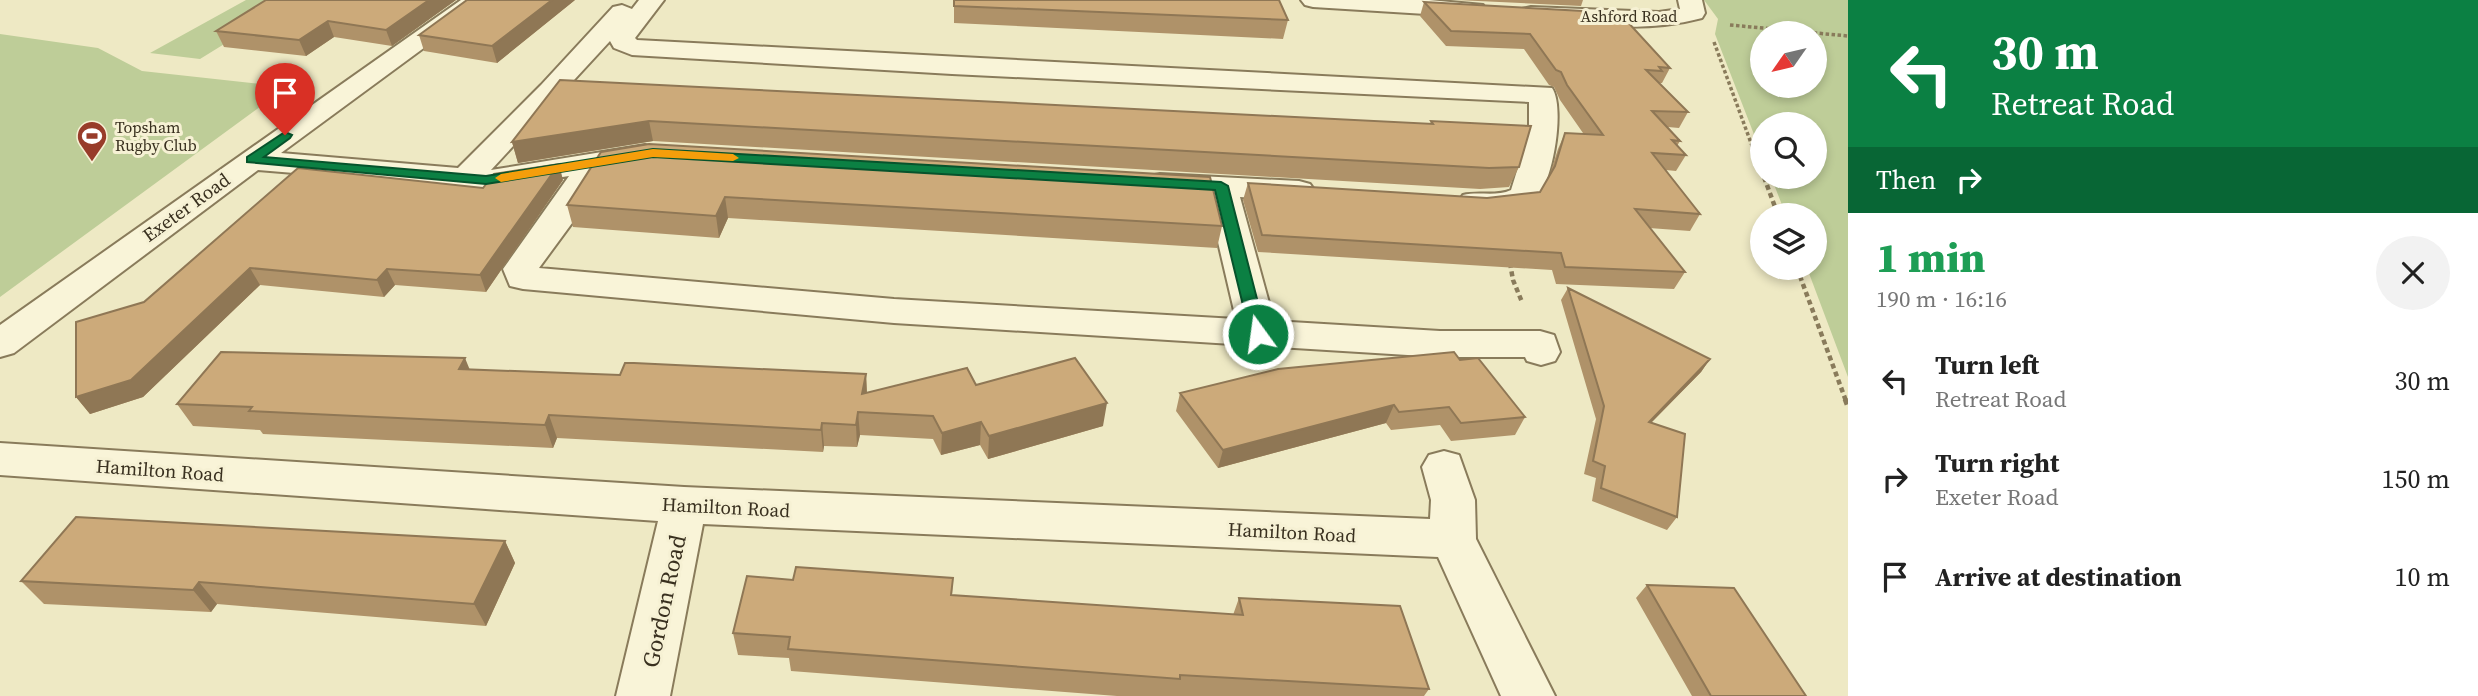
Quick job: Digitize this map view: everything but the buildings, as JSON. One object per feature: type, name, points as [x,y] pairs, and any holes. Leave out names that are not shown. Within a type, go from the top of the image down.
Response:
[{"type":"street","name":"Exeter Road","points":[[0,344],[477,0]]},
{"type":"street","points":[[652,0],[622,37],[623,43],[632,47],[952,66],[1542,94],[1545,106],[1541,146],[1521,199],[1480,202],[1440,200]]},
{"type":"street","name":"Ashford Road","points":[[1313,0],[1657,19],[1683,17],[1691,7]]},
{"type":"street","points":[[465,179],[551,91],[622,12]]},
{"type":"street","points":[[252,160],[486,180],[653,153],[667,154]]},
{"type":"street","points":[[592,164],[558,219],[521,269],[523,278],[880,310],[1258,334],[1541,348]]},
{"type":"street","points":[[1138,181],[1330,193]]},
{"type":"street","points":[[1221,186],[1258,334]]},
{"type":"street","name":"Hamilton Road","points":[[0,459],[684,505],[1453,539]]},
{"type":"street","points":[[1444,467],[1453,500],[1453,539],[1528,696]]},
{"type":"street","name":"Gordon Road","points":[[643,696],[684,505]]},
{"type":"path","points":[[1691,7],[1718,24],[1848,36]]},
{"type":"path","points":[[1691,7],[1713,40],[1750,140]]},
{"type":"path","points":[[1480,202],[1510,260],[1513,280],[1541,348]]},
{"type":"path","points":[[1801,280],[1848,407]]},
{"type":"green space","points":[[246,0],[379,0],[247,30],[200,59],[150,53]]},
{"type":"green space","points":[[1704,0],[1848,0],[1848,377],[1812,280],[1827,280],[1827,203],[1781,203],[1776,189],[1827,189],[1827,112],[1750,112],[1750,124],[1715,34],[1718,19]]},
{"type":"green space","name":"Topsham Rugby Club","points":[[0,34],[98,48],[142,71],[287,87],[0,297]]},
{"type":"slow traffic","points":[[501,178],[653,153],[733,158]]},
{"type":"place","name":"Topsham Rugby Club","points":[[92,163]]},
{"type":"route","points":[[285,135],[252,160],[486,180],[653,153],[1221,186],[1258,334]]}]
